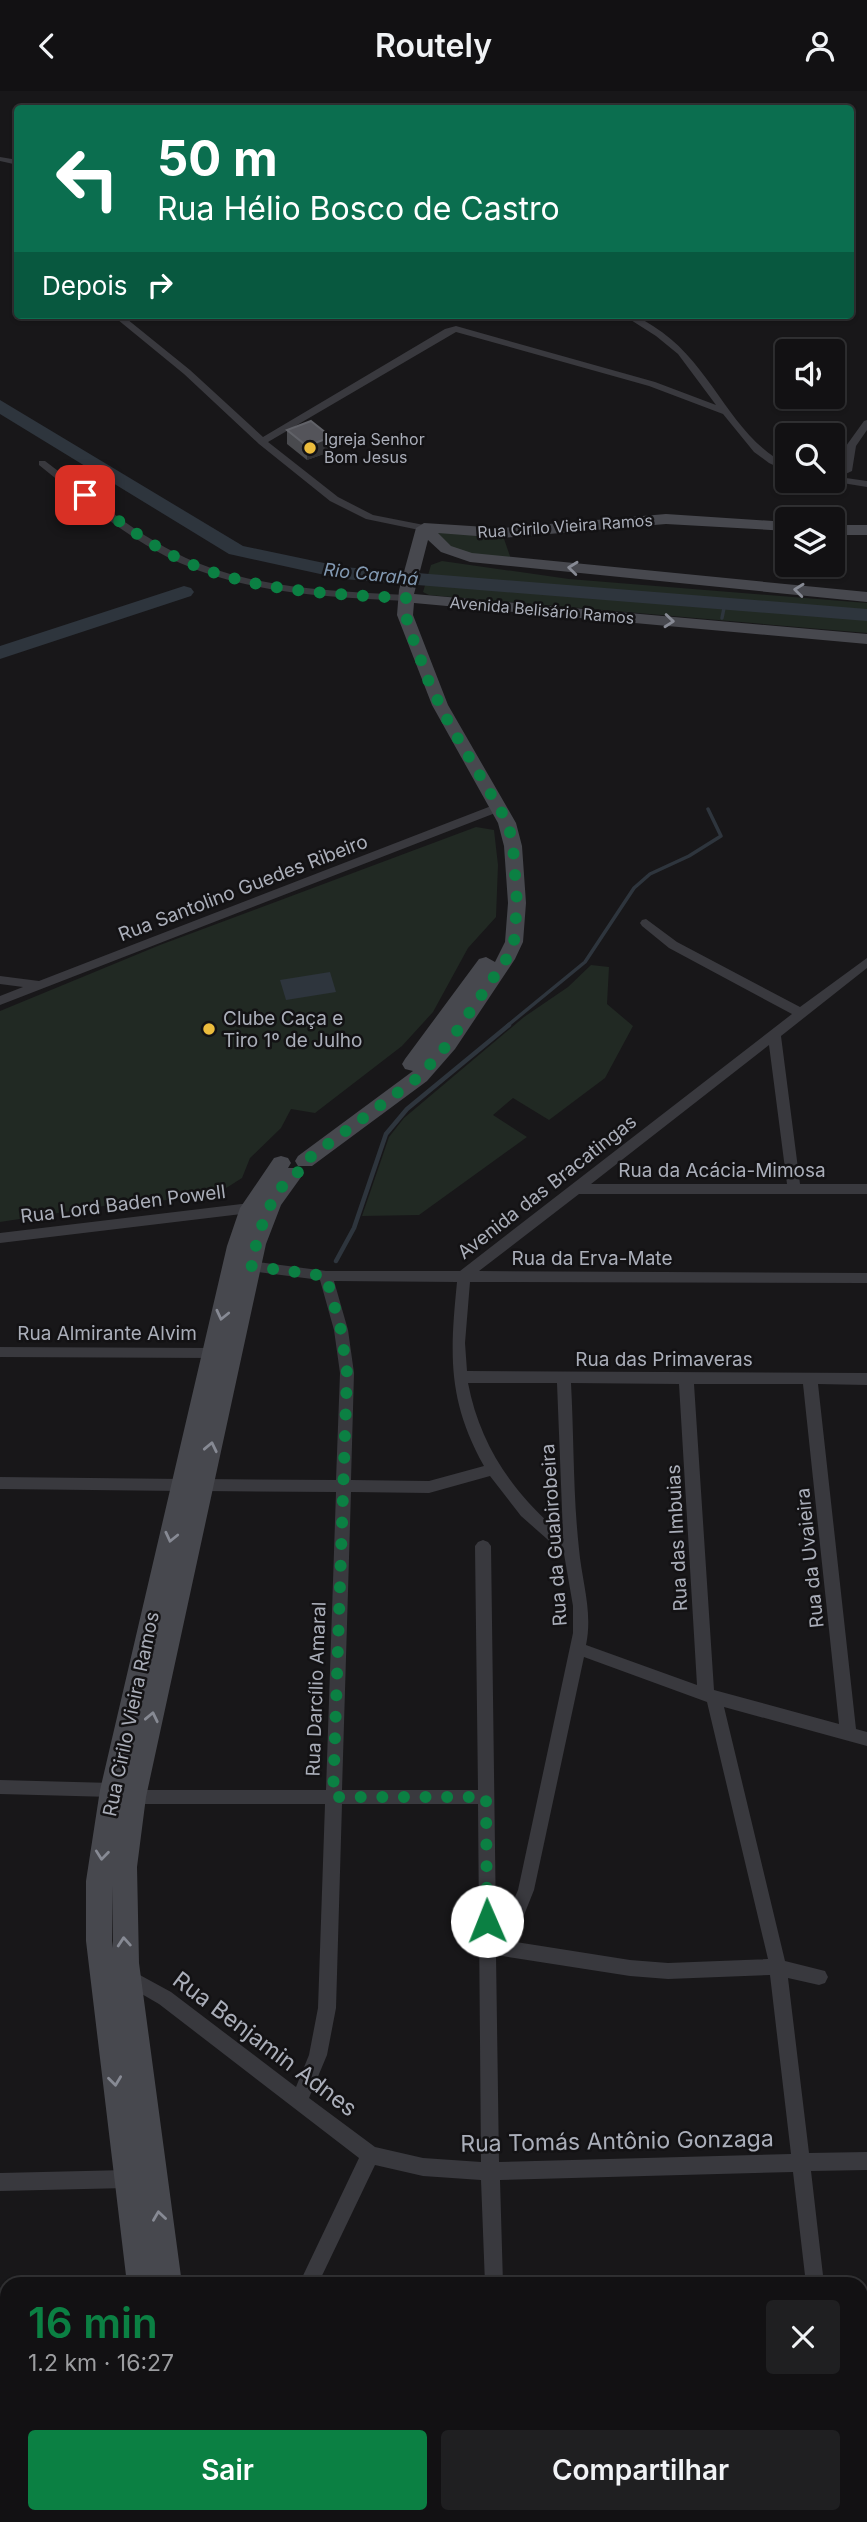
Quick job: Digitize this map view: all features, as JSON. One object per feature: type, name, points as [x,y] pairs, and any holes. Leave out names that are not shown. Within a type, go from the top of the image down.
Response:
[{"type":"main road","name":"Rua Cirilo Vieira Ramos","points":[[140,2277],[101,1968],[98,1919],[103,1849],[123,1793],[242,1265],[250,1207],[292,1163],[425,1071],[448,1044],[509,955],[514,942],[517,918],[513,846],[508,823],[450,725],[430,685],[407,622],[407,594],[424,528],[502,533],[666,519],[775,526]]},
{"type":"main road","points":[[424,528],[446,549],[470,557],[867,597]]},
{"type":"main road","points":[[845,530],[867,530]]},
{"type":"main road","name":"Avenida Belisário Ramos","points":[[407,594],[867,639]]},
{"type":"main road","name":"Rua Cirilo Vieira Ramos","points":[[193,1485],[213,1353],[242,1265],[292,1163]]},
{"type":"main road","name":"Rua Cirilo Vieira Ramos","points":[[123,1793],[127,1976],[167,2277]]},
{"type":"street","points":[[121,319],[187,372],[262,442],[344,505],[370,517],[424,528]]},
{"type":"street","points":[[635,319],[674,345],[688,359],[760,454],[775,463]]},
{"type":"street","points":[[262,442],[448,331],[456,329],[652,384],[727,412]]},
{"type":"street","points":[[845,472],[851,446],[866,427]]},
{"type":"street","name":"Avenida Belisário Ramos","points":[[42,463],[143,538],[203,569],[290,589],[407,594]]},
{"type":"street","points":[[845,479],[867,484]]},
{"type":"street","name":"Rua Santolino Guedes Ribeiro","points":[[0,1001],[499,807]]},
{"type":"street","points":[[646,923],[673,945],[801,1013]]},
{"type":"street","name":"Avenida das Bracatingas","points":[[571,1551],[527,1513],[493,1469],[473,1421],[461,1377],[458,1342],[464,1276],[867,962]]},
{"type":"street","points":[[0,980],[40,986]]},
{"type":"street","points":[[774,1034],[794,1189]]},
{"type":"street","name":"Rua da Acácia-Mimosa","points":[[577,1189],[867,1189]]},
{"type":"street","name":"Rua Lord Baden Powell","points":[[0,1238],[250,1207]]},
{"type":"street","name":"Rua da Erva-Mate","points":[[242,1265],[326,1276],[867,1278]]},
{"type":"street","name":"Rua Darcílio Amaral","points":[[299,2101],[317,2055],[326,2019],[345,1350],[326,1276]]},
{"type":"street","name":"Rua Almirante Alvim","points":[[0,1352],[213,1353]]},
{"type":"street","name":"Rua das Primaveras","points":[[461,1377],[867,1378]]},
{"type":"street","name":"Rua da Guabirobeira","points":[[487,1945],[518,1909],[526,1890],[579,1649],[582,1619],[571,1551],[564,1377]]},
{"type":"street","name":"Rua das Imbuias","points":[[686,1378],[710,1696],[778,1967],[814,2277]]},
{"type":"street","name":"Rua da Uvaieira","points":[[810,1378],[848,1733]]},
{"type":"street","points":[[0,1483],[429,1487],[493,1469]]},
{"type":"street","points":[[483,1546],[490,2170],[494,2277]]},
{"type":"street","points":[[579,1649],[710,1696],[867,1739]]},
{"type":"street","points":[[0,1787],[123,1793],[486,1797]]},
{"type":"street","points":[[487,1945],[587,1963],[655,1970],[778,1967],[819,1977]]},
{"type":"street","name":"Rua Benjamin Adnes","points":[[127,1976],[165,1998],[370,2155]]},
{"type":"street","points":[[311,2277],[370,2155]]},
{"type":"street","name":"Rua Tomás Antônio Gonzaga","points":[[370,2155],[403,2165],[490,2170],[867,2161]]},
{"type":"street","points":[[0,2182],[127,2179]]},
{"type":"shaded area","points":[[424,528],[502,533],[512,562],[456,553]]},
{"type":"shaded area","points":[[442,561],[569,579],[867,603],[867,633],[429,595],[423,592],[431,565]]},
{"type":"shaded area","name":"Clube Caça e Tiro 1º de Julho","points":[[476,827],[494,830],[498,865],[496,917],[468,948],[433,1012],[402,1046],[315,1113],[291,1109],[281,1128],[250,1158],[242,1178],[212,1197],[123,1203],[0,1222],[0,1011],[160,945]]},
{"type":"shaded area","points":[[591,965],[609,967],[607,1004],[633,1026],[605,1078],[549,1120],[513,1098],[493,1115],[527,1137],[419,1215],[362,1216],[389,1137],[404,1118],[524,1017],[568,987]]},
{"type":"shaded area","points":[[330,972],[336,992],[286,1000],[280,980]]},
{"type":"building","points":[[311,421],[331,437],[307,446],[287,430]]},
{"type":"waterway","name":"Rio Carahá","points":[[0,406],[236,550],[256,556],[343,573],[867,615]]},
{"type":"waterway","points":[[0,653],[184,592]]},
{"type":"waterway","points":[[722,618],[725,603]]},
{"type":"waterway","points":[[507,1026],[585,962],[634,888],[650,874],[689,856],[721,836],[708,809]]},
{"type":"waterway","points":[[336,1261],[354,1228],[386,1134],[407,1109],[509,1025]]},
{"type":"place","name":"Igreja Senhor Bom Jesus","points":[[310,448]]},
{"type":"place","name":"Clube Caça e Tiro 1º de Julho","points":[[209,1029]]},
{"type":"route","points":[[85,495],[143,538],[181,560],[203,569],[255,583],[307,591],[406,598],[405,615],[430,685],[450,725],[508,823],[513,846],[517,903],[514,942],[509,955],[448,1044],[420,1076],[305,1161],[303,1169],[293,1173],[266,1215],[251,1266],[326,1276],[345,1350],[347,1373],[333,1797],[486,1797],[487,1921]]}]
